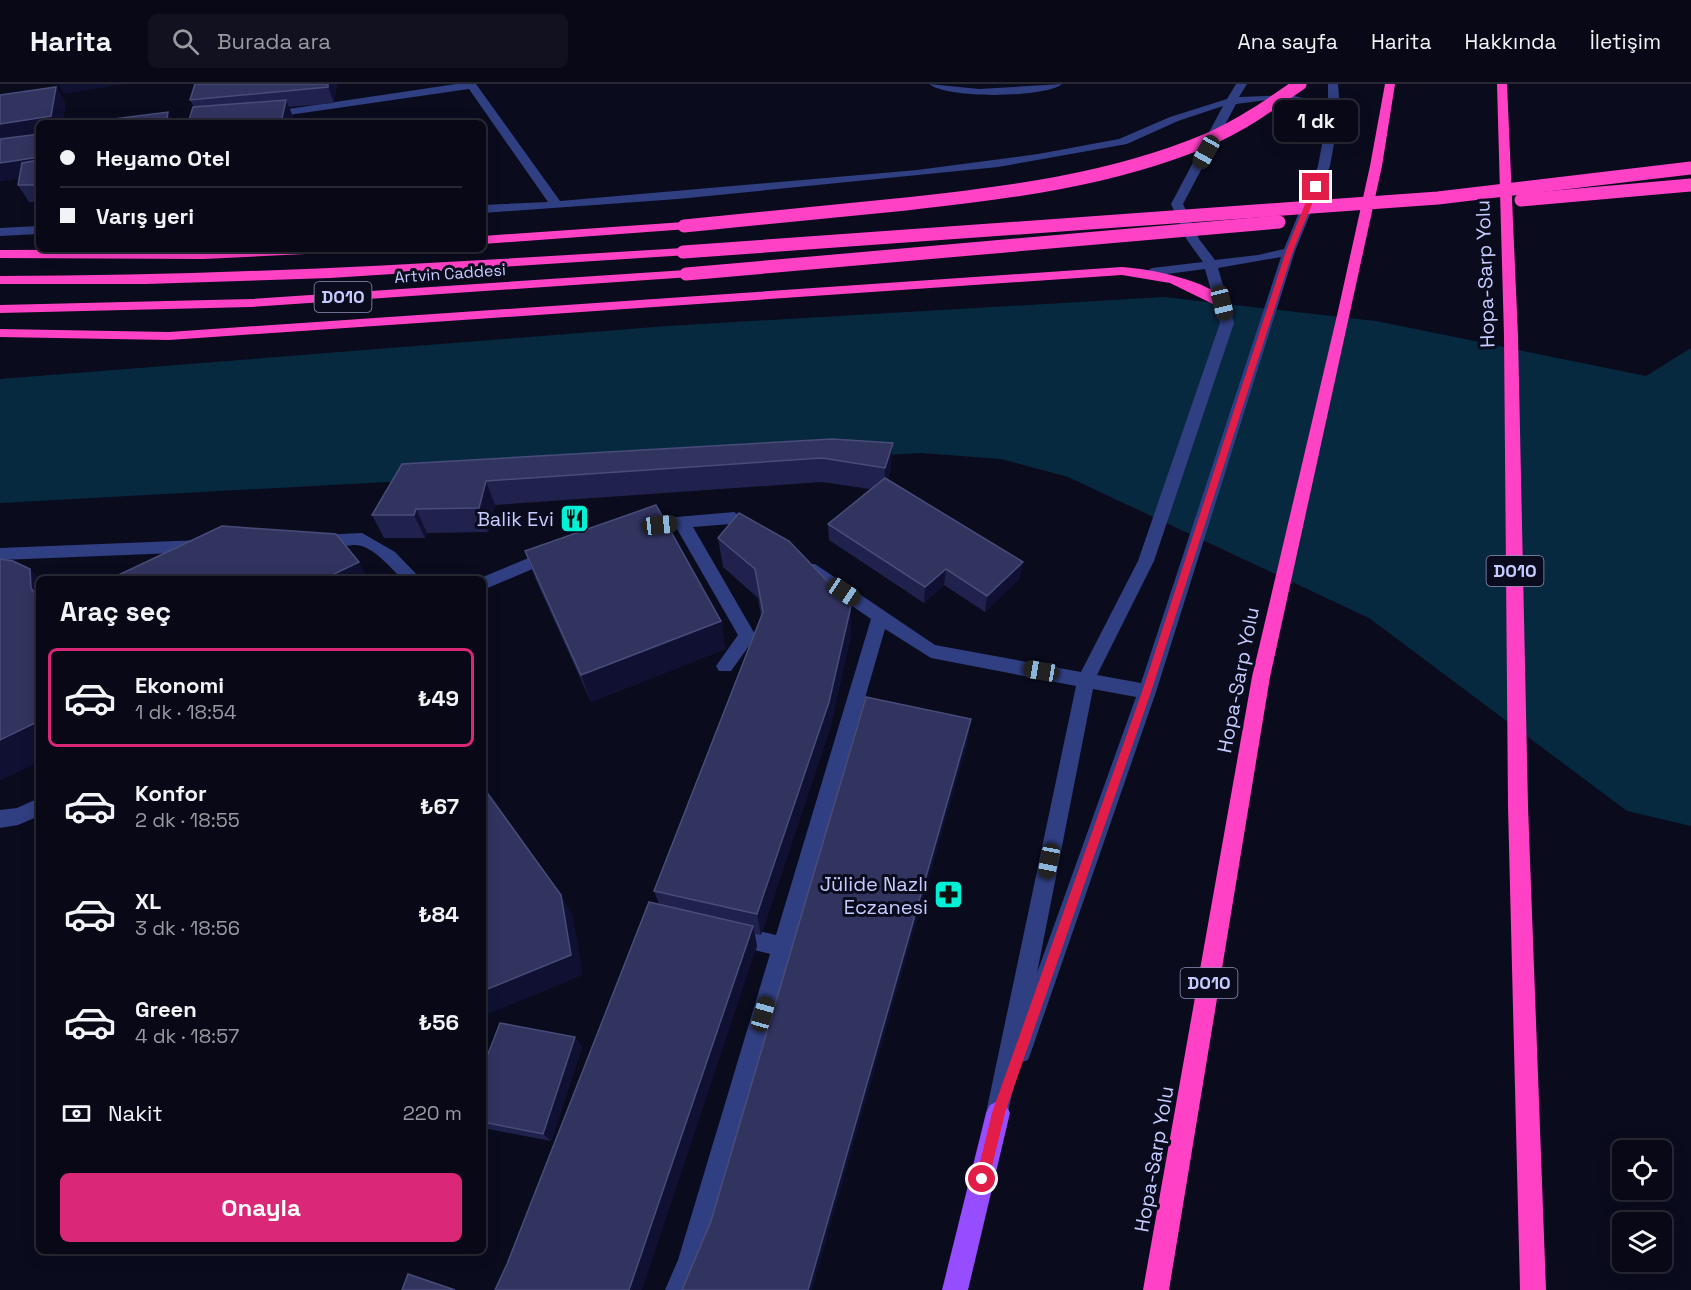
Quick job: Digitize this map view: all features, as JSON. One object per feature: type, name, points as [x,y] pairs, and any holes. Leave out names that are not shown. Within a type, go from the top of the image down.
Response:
[{"type":"highway","points":[[486,240],[684,226],[941,200],[1035,187],[1105,173],[1167,154],[1236,125],[1285,96],[1300,84]]},
{"type":"highway","name":"Hopa-Sarp Yolu","points":[[1156,1290],[1261,677],[1346,311],[1376,166],[1390,84]]},
{"type":"highway","name":"Hopa-Sarp Yolu","points":[[1502,84],[1511,336],[1518,806],[1533,1290]]},
{"type":"highway","name":"Artvin Caddesi","points":[[0,280],[146,280],[330,274],[683,252],[1438,198],[1691,168]]},
{"type":"highway","name":"Artvin Caddesi","points":[[0,309],[252,303],[686,274],[1691,185]]},
{"type":"highway","points":[[0,255],[204,255],[265,252]]},
{"type":"highway","points":[[0,333],[169,336],[1098,272],[1152,272],[1185,284],[1222,303]]},
{"type":"main road","points":[[955,1290],[998,1113]]},
{"type":"street","points":[[254,116],[471,84],[557,206]]},
{"type":"street","points":[[934,84],[946,89],[1002,92],[1057,84]]},
{"type":"street","points":[[486,209],[557,206],[961,170],[1122,143],[1235,86],[1285,84],[1303,88],[1319,96],[1334,110]]},
{"type":"street","points":[[998,1113],[1147,692],[1180,585],[1272,310],[1289,251],[1324,166],[1334,110],[1333,84]]},
{"type":"street","points":[[998,1113],[1086,679],[1146,561],[1227,322],[1210,263],[1193,240],[1177,204],[1216,135],[1235,86]]},
{"type":"street","points":[[0,232],[36,230]]},
{"type":"street","points":[[1152,272],[1210,263],[1259,259],[1289,251]]},
{"type":"street","points":[[628,528],[734,518],[773,544]]},
{"type":"street","points":[[682,522],[747,636],[725,666]]},
{"type":"street","points":[[304,542],[362,539],[389,556],[410,576]]},
{"type":"street","points":[[0,554],[222,545]]},
{"type":"street","points":[[486,582],[507,571],[562,550]]},
{"type":"street","points":[[792,557],[931,651],[1147,692]]},
{"type":"street","points":[[678,1290],[690,1260],[880,617]]},
{"type":"street","points":[[0,819],[18,816],[36,808]]},
{"type":"street","points":[[722,932],[783,947]]},
{"type":"water","points":[[1164,297],[1376,321],[1646,376],[1691,348],[1691,826],[1627,811],[1369,618],[1068,477],[1001,459],[921,453],[0,503],[0,379],[667,326]]},
{"type":"building","points":[[195,84],[328,84],[328,87],[190,100]]},
{"type":"building","points":[[56,87],[51,116],[0,124],[0,95]]},
{"type":"building","points":[[286,100],[282,120],[189,120],[193,107]]},
{"type":"building","points":[[168,112],[167,120],[105,120]]},
{"type":"building","points":[[36,134],[36,157],[0,163],[0,139]]},
{"type":"building","points":[[36,161],[36,185],[18,185],[22,163]]},
{"type":"building","points":[[832,439],[893,443],[885,468],[822,458],[486,481],[479,508],[416,509],[414,515],[372,515],[402,464]]},
{"type":"building","points":[[885,478],[1023,562],[987,596],[946,569],[925,587],[828,524]]},
{"type":"building","points":[[656,505],[721,621],[581,675],[525,551]]},
{"type":"building","points":[[739,513],[789,541],[851,606],[829,702],[757,914],[654,891],[763,612],[755,569],[718,538]]},
{"type":"building","points":[[222,526],[336,534],[359,562],[330,576],[116,576]]},
{"type":"building","points":[[0,559],[13,561],[30,569],[31,588],[36,595],[36,722],[0,740]]},
{"type":"building","points":[[866,697],[971,719],[808,1290],[682,1290],[711,1221]]},
{"type":"building","points":[[486,791],[561,895],[571,955],[486,990]]},
{"type":"building","points":[[649,902],[753,926],[629,1290],[495,1290],[507,1264]]},
{"type":"building","points":[[500,1023],[575,1037],[543,1134],[486,1123],[486,1059]]},
{"type":"building","points":[[408,1274],[455,1290],[402,1290]]},
{"type":"place","name":"Balik Evi","points":[[575,519]]},
{"type":"place","name":"Jülide Nazlı Eczanesi","points":[[949,895]]},
{"type":"route","points":[[982,1179],[998,1113],[1147,692],[1180,585],[1272,310],[1289,251],[1316,187]]}]
